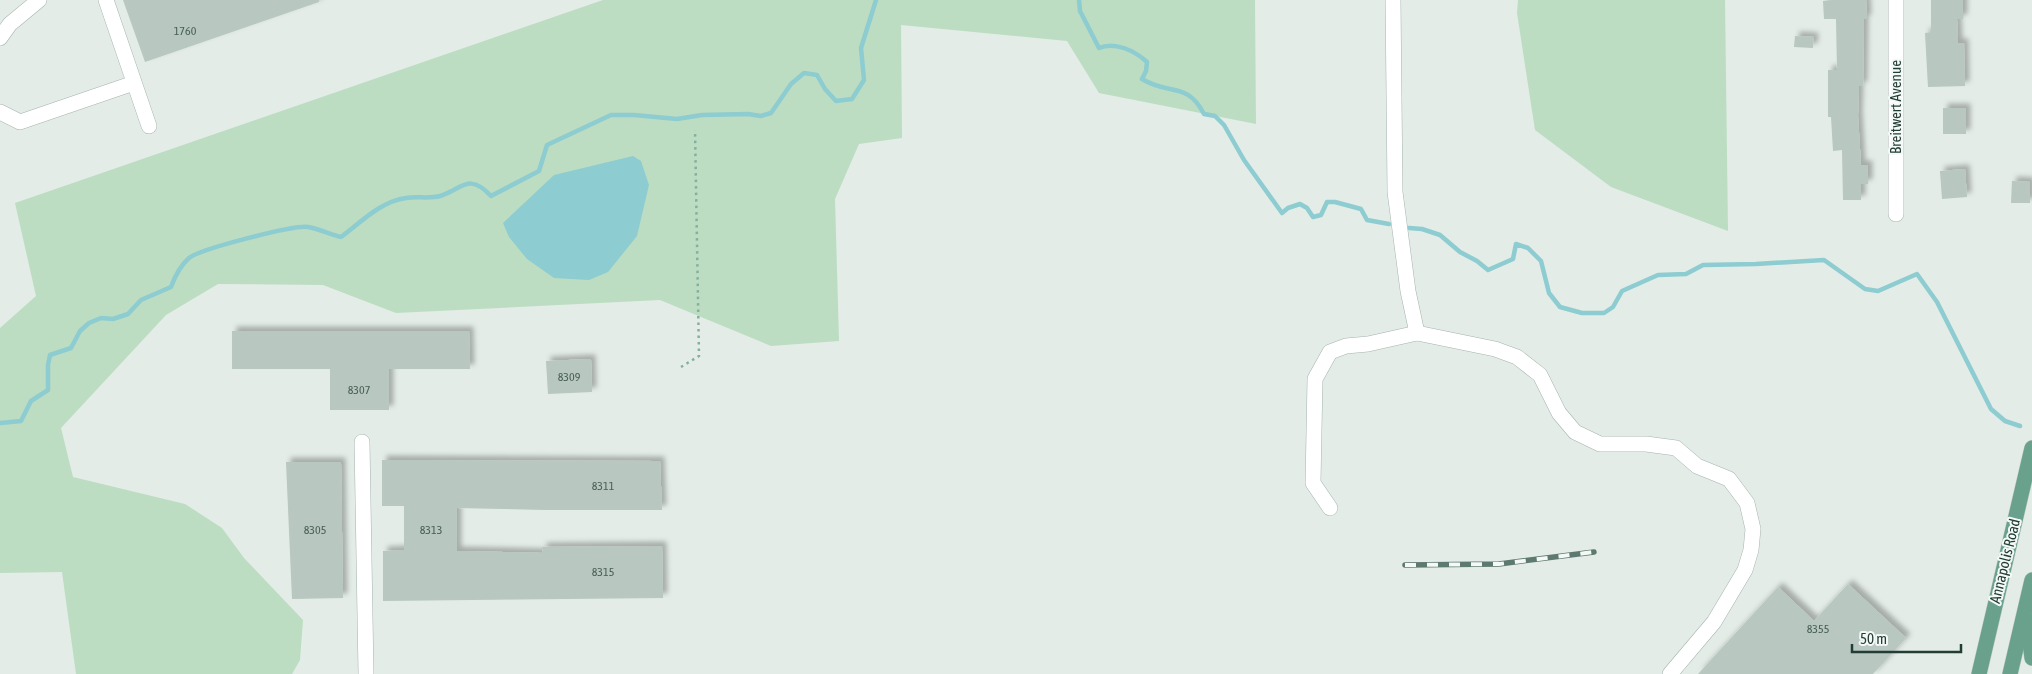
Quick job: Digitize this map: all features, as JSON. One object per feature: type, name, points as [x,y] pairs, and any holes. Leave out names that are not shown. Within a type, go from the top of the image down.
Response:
[{"type":"main road","name":"Annapolis Road","points":[[1980,674],[1995,602],[2032,448]]},
{"type":"main road","name":"Annapolis Road","points":[[2010,674],[2032,580]]},
{"type":"main road","points":[[1971,674],[1995,602]]},
{"type":"main road","points":[[2026,607],[2032,658]]},
{"type":"street","points":[[0,38],[10,24],[39,0]]},
{"type":"street","points":[[106,0],[149,126]]},
{"type":"street","points":[[1393,0],[1395,192],[1408,291],[1417,333]]},
{"type":"street","name":"Breitwert Avenue","points":[[1896,0],[1896,214]]},
{"type":"street","points":[[0,112],[20,122],[134,83]]},
{"type":"street","points":[[1330,508],[1313,483],[1315,379],[1330,352],[1346,346],[1368,344],[1417,333],[1495,349],[1517,357],[1540,375],[1559,412],[1575,432],[1600,444],[1646,444],[1676,448],[1697,466],[1730,479],[1747,503],[1753,529],[1752,550],[1745,570],[1714,622],[1670,674]]},
{"type":"street","points":[[362,442],[366,674]]},
{"type":"path","points":[[681,367],[698,356],[695,130]]},
{"type":"green space","points":[[603,0],[1255,0],[1256,124],[1099,93],[1067,41],[901,25],[902,138],[859,144],[835,199],[839,341],[771,346],[660,300],[396,313],[323,285],[218,284],[166,315],[61,428],[73,477],[185,504],[222,528],[244,558],[303,620],[300,660],[292,674],[76,674],[62,572],[0,573],[0,328],[36,296],[15,203]]},
{"type":"green space","points":[[1518,0],[1725,0],[1728,231],[1611,187],[1535,130],[1517,13]]},
{"type":"water","points":[[633,156],[641,161],[649,185],[637,236],[608,272],[589,280],[554,278],[527,259],[509,237],[503,223],[554,175]]},
{"type":"building","points":[[123,0],[319,0],[319,2],[145,62]]},
{"type":"building","points":[[1866,0],[1867,19],[1864,19],[1863,86],[1859,86],[1858,116],[1861,165],[1868,165],[1868,184],[1861,184],[1861,200],[1843,200],[1842,150],[1833,151],[1831,117],[1828,117],[1828,70],[1837,70],[1836,19],[1824,19],[1823,1]]},
{"type":"building","points":[[1931,0],[1963,0],[1963,19],[1957,19],[1958,43],[1964,43],[1965,86],[1928,87],[1925,33],[1931,32]]},
{"type":"building","points":[[1795,36],[1814,37],[1813,48],[1794,47]]},
{"type":"building","points":[[1943,108],[1966,108],[1966,134],[1943,134]]},
{"type":"building","points":[[1965,169],[1967,197],[1942,199],[1940,171]]},
{"type":"building","points":[[2012,181],[2030,182],[2030,203],[2011,203]]},
{"type":"building","points":[[232,331],[469,331],[470,369],[389,369],[389,410],[330,410],[330,369],[232,369]]},
{"type":"building","points":[[591,359],[592,392],[548,394],[546,361]]},
{"type":"building","points":[[382,460],[660,461],[662,510],[457,508],[457,551],[543,553],[542,547],[662,546],[663,598],[383,601],[383,551],[404,550],[404,506],[382,506]]},
{"type":"building","points":[[286,462],[341,462],[343,598],[292,599]]},
{"type":"building","points":[[1848,584],[1906,638],[1873,674],[1698,674],[1778,587],[1814,621]]},
{"type":"waterway","points":[[0,423],[21,421],[31,401],[48,390],[50,355],[71,348],[80,331],[89,323],[101,318],[113,319],[128,314],[141,300],[171,287],[176,275],[189,258],[210,249],[247,238],[299,227],[308,227],[341,237],[371,213],[388,203],[406,198],[440,196],[466,184],[477,185],[491,196],[539,171],[547,145],[611,115],[677,119],[702,115],[748,114],[761,116],[771,113],[791,84],[804,73],[817,75],[825,89],[836,101],[852,99],[864,80],[861,48],[876,0]]},
{"type":"waterway","points":[[1079,0],[1080,11],[1099,48],[1118,46],[1137,54],[1147,62],[1146,71],[1142,79],[1152,84],[1184,93],[1198,104],[1204,114],[1215,116],[1224,125],[1244,160],[1282,213],[1288,208],[1300,204],[1307,208],[1313,217],[1321,215],[1327,202],[1335,202],[1361,209],[1367,220],[1389,224]]},
{"type":"waterway","points":[[1409,228],[1422,229],[1440,235],[1460,252],[1477,261],[1488,270],[1513,259],[1516,244],[1528,248],[1541,261],[1549,293],[1560,307],[1582,313],[1604,313],[1613,307],[1622,291],[1658,275],[1686,274],[1703,265],[1824,260],[1865,289],[1878,291],[1917,274],[1937,302],[1991,409],[2005,421],[2020,426]]},
{"type":"railway","points":[[1405,565],[1499,564],[1594,552]]}]
